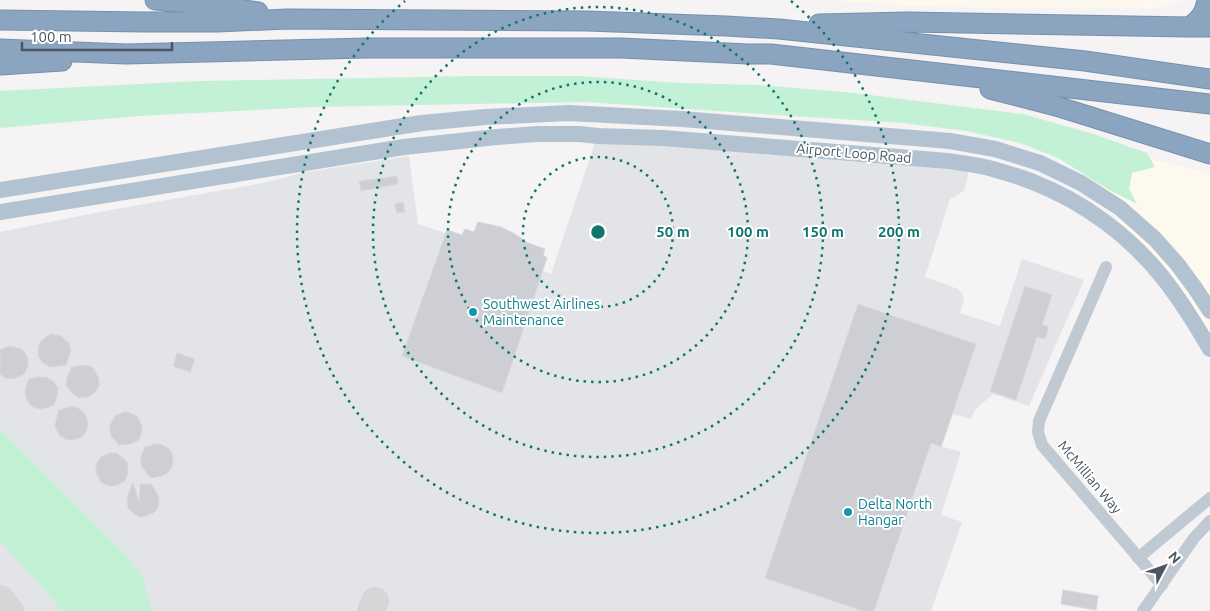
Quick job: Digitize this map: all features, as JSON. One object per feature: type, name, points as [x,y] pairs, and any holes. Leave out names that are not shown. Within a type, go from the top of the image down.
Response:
[{"type":"highway","points":[[155,0],[255,11],[288,20]]},
{"type":"highway","points":[[1189,27],[1196,23],[1203,15],[1207,0]]},
{"type":"highway","points":[[0,20],[216,22],[288,20],[587,21],[779,29],[1085,61],[1210,79]]},
{"type":"highway","points":[[779,29],[817,24],[899,22],[1210,27]]},
{"type":"highway","points":[[0,49],[126,54],[366,48],[621,48],[771,54],[1210,104]]},
{"type":"highway","points":[[0,66],[126,54]]},
{"type":"highway","points":[[771,54],[803,68],[942,80],[996,90],[1056,106],[1210,154]]},
{"type":"main road","name":"Airport Loop Road","points":[[0,190],[422,123],[485,117],[569,113],[682,119],[950,141],[996,149],[1040,163],[1081,182],[1120,208],[1155,239],[1178,264],[1210,311]]},
{"type":"main road","name":"Airport Loop Road","points":[[0,212],[425,144],[498,137],[579,134],[663,138],[948,161],[991,168],[1033,182],[1072,201],[1109,225],[1142,254],[1164,279],[1187,311],[1210,349]]},
{"type":"street","name":"McMillian Way","points":[[1106,267],[1039,421],[1038,432],[1046,449],[1162,585]]},
{"type":"street","points":[[1138,558],[1210,498]]},
{"type":"street","points":[[1143,611],[1194,538],[1210,521]]},
{"type":"shaded area","points":[[825,0],[1184,0],[1153,8],[934,7]]},
{"type":"shaded area","points":[[1079,142],[1210,173],[1210,338],[1128,244]]},
{"type":"shaded area","points":[[595,143],[651,145],[969,171],[964,191],[950,199],[925,277],[958,289],[964,299],[960,313],[1000,326],[1022,259],[1084,280],[1029,406],[993,394],[975,410],[971,419],[952,414],[941,446],[961,452],[941,515],[962,522],[931,611],[0,611],[0,232],[263,183],[306,172],[409,156],[418,224],[445,233],[447,230],[462,235],[465,229],[476,233],[476,225],[479,222],[501,227],[515,234],[522,241],[545,249],[543,255],[547,258],[542,271],[551,274]]},
{"type":"green space","points":[[579,76],[679,83],[759,85],[854,93],[1023,114],[1093,134],[1147,153],[1155,167],[1132,173],[1129,189],[1137,204],[1111,191],[1058,158],[1020,143],[966,131],[903,123],[585,102],[312,107],[140,116],[0,128],[0,91],[200,81]]},
{"type":"green space","points":[[0,429],[131,560],[143,579],[152,611],[60,611],[54,601],[0,540]]},
{"type":"building","points":[[397,176],[398,184],[361,191],[359,181]]},
{"type":"building","points":[[403,202],[405,212],[397,213],[395,204]]},
{"type":"building","name":"Southwest Airlines Maintenance","points":[[478,222],[501,227],[528,243],[545,249],[543,255],[547,258],[502,393],[402,356],[447,230],[462,235],[465,229],[474,232]]},
{"type":"building","points":[[1025,286],[1052,295],[1042,325],[1049,327],[1045,339],[1037,337],[1016,400],[990,391]]},
{"type":"building","name":"Delta North Hangar","points":[[858,304],[976,344],[941,447],[931,443],[874,611],[863,611],[765,578]]},
{"type":"building","points":[[52,334],[61,336],[69,343],[71,349],[66,365],[50,367],[43,363],[38,356],[40,342]]},
{"type":"building","points":[[9,346],[23,350],[28,358],[28,366],[24,374],[11,379],[5,378],[0,374],[0,350]]},
{"type":"building","points":[[177,353],[195,359],[190,372],[173,366]]},
{"type":"building","points":[[80,365],[90,366],[94,369],[99,379],[99,385],[93,394],[88,397],[79,398],[66,386],[71,368]]},
{"type":"building","points":[[46,377],[53,381],[58,388],[54,405],[41,409],[30,405],[25,395],[25,389],[29,379]]},
{"type":"building","points":[[77,407],[86,416],[88,422],[88,427],[82,437],[71,440],[60,436],[55,426],[59,410]]},
{"type":"building","points":[[124,412],[137,416],[142,426],[142,432],[139,440],[131,444],[119,445],[111,436],[110,425],[115,416]]},
{"type":"building","points":[[155,444],[168,448],[172,453],[173,464],[167,473],[150,478],[141,465],[141,456],[145,447]]},
{"type":"building","points":[[110,453],[117,453],[123,458],[127,462],[128,468],[125,481],[111,486],[101,482],[96,472],[98,461],[101,457]]},
{"type":"building","points":[[133,482],[139,502],[140,484],[151,484],[157,493],[159,504],[153,513],[144,517],[138,517],[128,508],[127,497]]},
{"type":"building","points":[[1063,590],[1098,596],[1096,610],[1061,604]]},
{"type":"taxiway","points":[[0,599],[10,611]]},
{"type":"taxiway","points":[[371,611],[375,601]]},
{"type":"place","name":"Southwest Airlines Maintenance","points":[[473,312]]},
{"type":"place","name":"Delta North Hangar","points":[[848,512]]}]
